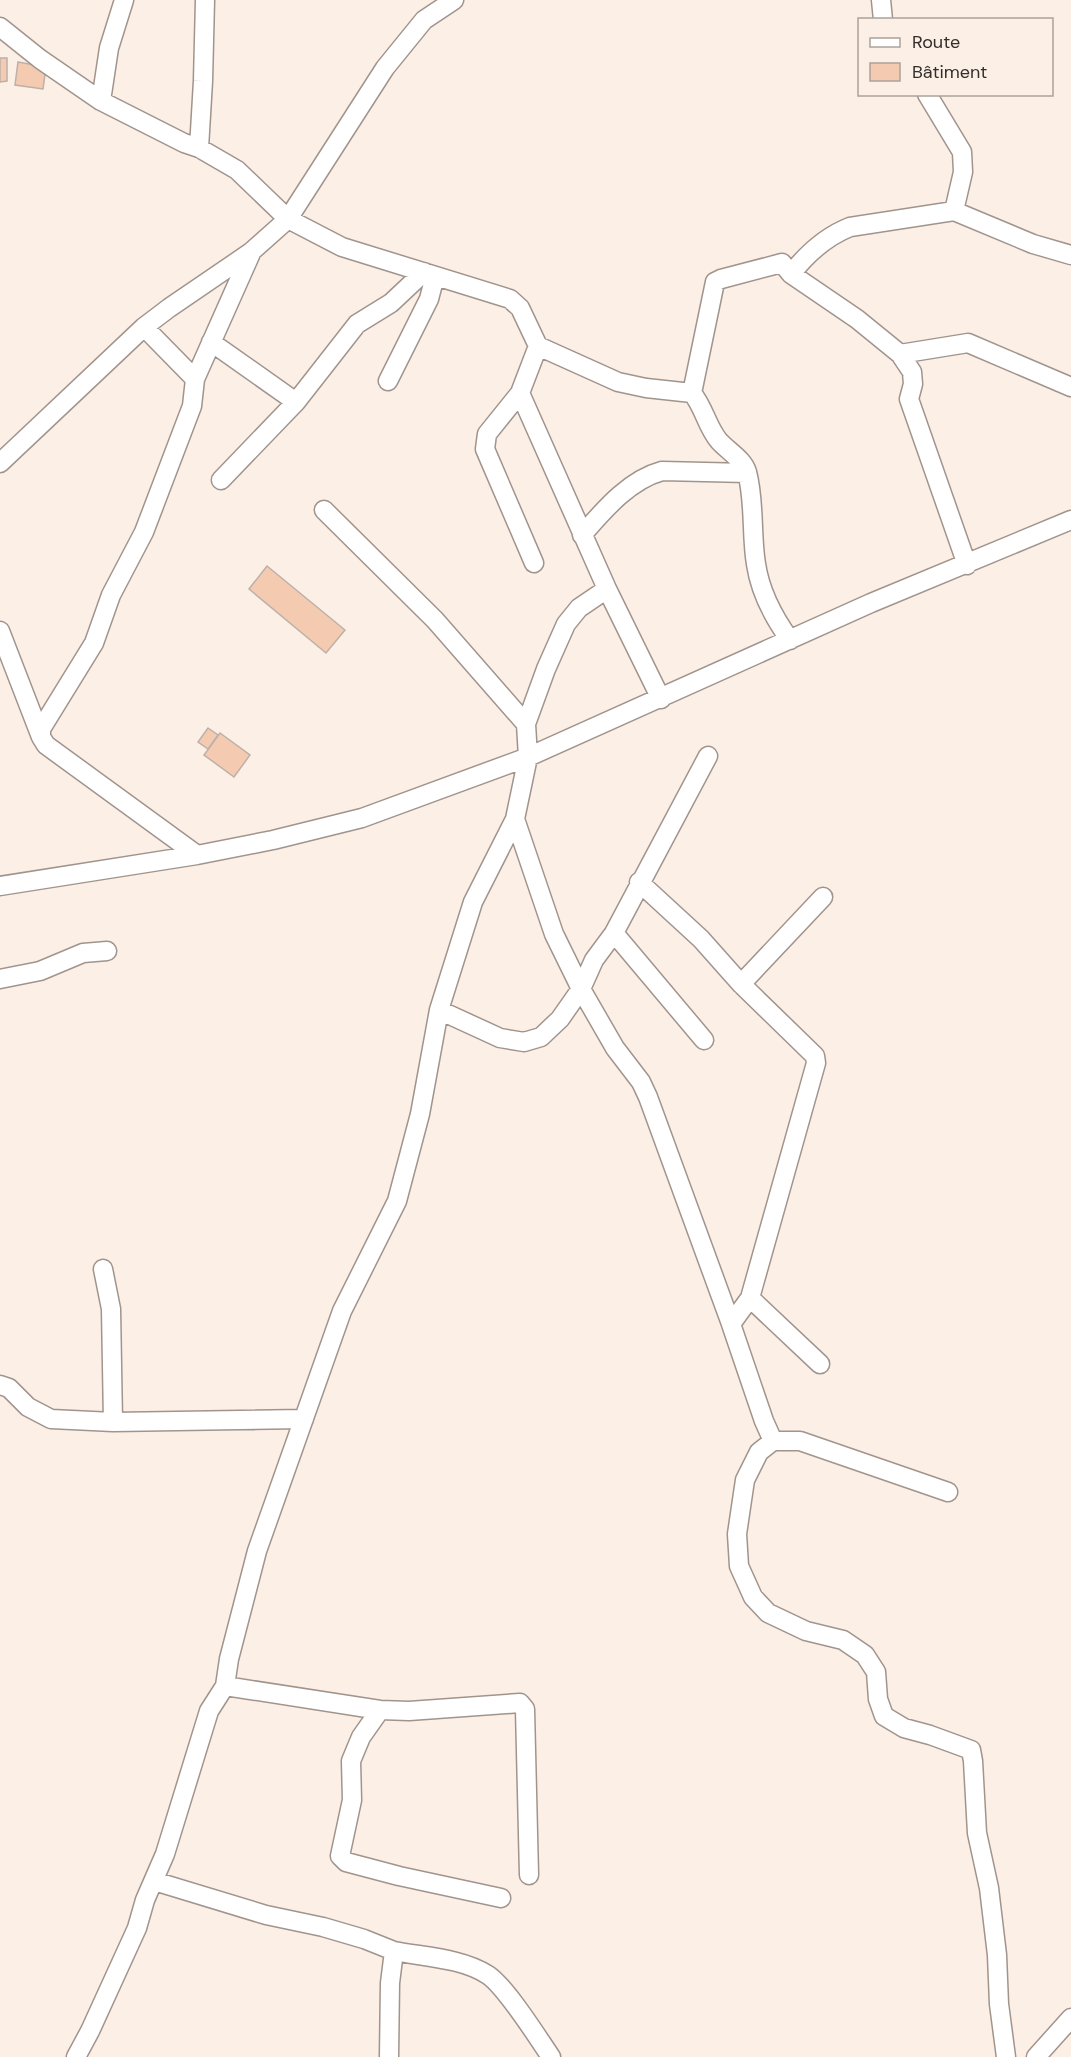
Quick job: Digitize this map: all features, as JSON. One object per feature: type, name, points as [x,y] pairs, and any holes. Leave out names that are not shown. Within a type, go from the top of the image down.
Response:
[{"type":"street","points":[[100,101],[109,48],[124,0]]},
{"type":"street","points":[[199,148],[204,0]]},
{"type":"street","points":[[0,463],[144,327],[252,251],[288,219],[385,68],[424,20],[454,0]]},
{"type":"street","points":[[881,0],[883,18]]},
{"type":"street","points":[[0,27],[40,59],[100,101],[184,144],[199,148],[237,170],[288,219],[342,247],[510,299],[520,308],[538,346],[618,382],[646,388],[692,393],[698,400],[718,440],[743,464],[747,473],[760,583],[778,623],[790,640]]},
{"type":"street","points":[[928,96],[962,152],[963,172],[954,211]]},
{"type":"street","points":[[791,274],[830,237],[841,230],[954,211],[1033,244],[1071,255]]},
{"type":"street","points":[[41,737],[41,729],[94,643],[111,595],[144,532],[192,406],[195,379],[252,251]]},
{"type":"street","points":[[692,393],[715,282],[782,263],[791,274],[857,319],[900,354],[912,372],[912,392],[909,399],[966,565]]},
{"type":"street","points":[[388,381],[429,299],[430,274]]},
{"type":"street","points":[[221,480],[296,402],[357,324],[391,303],[430,274]]},
{"type":"street","points":[[144,327],[195,379]]},
{"type":"street","points":[[211,342],[296,402]]},
{"type":"street","points":[[900,354],[968,344],[1071,387]]},
{"type":"street","points":[[534,563],[485,449],[487,434],[520,393],[538,346]]},
{"type":"street","points":[[520,393],[582,535],[661,699]]},
{"type":"street","points":[[582,535],[607,507],[638,480],[649,474],[662,471],[747,473]]},
{"type":"street","points":[[324,510],[435,620],[526,724]]},
{"type":"street","points":[[0,886],[197,855],[273,840],[362,818],[528,757],[872,603],[1071,520]]},
{"type":"street","points":[[76,2057],[127,1949],[154,1881],[190,1777],[209,1711],[225,1686],[229,1659],[257,1551],[342,1311],[397,1201],[420,1114],[439,1010],[473,902],[515,819],[528,757],[526,724],[546,669],[566,624],[579,608],[607,589]]},
{"type":"street","points":[[0,631],[46,745],[197,855]]},
{"type":"street","points":[[439,1010],[500,1038],[524,1042],[541,1037],[560,1018],[581,989],[594,960],[614,933],[639,882],[708,756]]},
{"type":"street","points":[[515,819],[554,934],[581,989],[615,1048],[641,1082],[773,1441]]},
{"type":"street","points":[[639,882],[701,939],[741,984],[815,1056],[816,1063],[750,1298],[731,1324]]},
{"type":"street","points":[[741,984],[824,897]]},
{"type":"street","points":[[614,933],[704,1040]]},
{"type":"street","points":[[0,978],[40,971],[83,953],[107,951]]},
{"type":"street","points":[[103,1269],[111,1309],[113,1422]]},
{"type":"street","points":[[750,1298],[820,1364]]},
{"type":"street","points":[[0,1385],[9,1388],[28,1407],[51,1419],[113,1422],[304,1419]]},
{"type":"street","points":[[948,1492],[800,1441],[773,1441],[759,1452],[745,1480],[737,1534],[739,1566],[753,1597],[768,1612],[806,1631],[843,1640],[865,1655],[876,1672],[878,1699],[884,1716],[903,1728],[971,1750],[977,1833],[989,1888],[1006,2057]]},
{"type":"street","points":[[225,1686],[380,1710],[409,1711],[520,1703],[525,1709],[529,1875]]},
{"type":"street","points":[[380,1710],[361,1737],[351,1761],[352,1800],[340,1856],[346,1862],[399,1876],[501,1898]]},
{"type":"street","points":[[154,1881],[266,1915],[364,1939],[393,1951],[447,1960],[489,1976],[507,1996],[551,2057]]},
{"type":"street","points":[[389,2057],[393,1951]]},
{"type":"street","points":[[1036,2057],[1071,2018]]},
{"type":"building","points":[[0,58],[7,58],[7,81],[0,82]]},
{"type":"building","points":[[18,62],[46,67],[43,89],[15,85]]},
{"type":"building","points":[[267,566],[345,630],[326,653],[249,589]]},
{"type":"building","points":[[208,728],[218,735],[208,749],[198,742]]},
{"type":"building","points":[[220,733],[250,755],[234,777],[204,755]]}]
